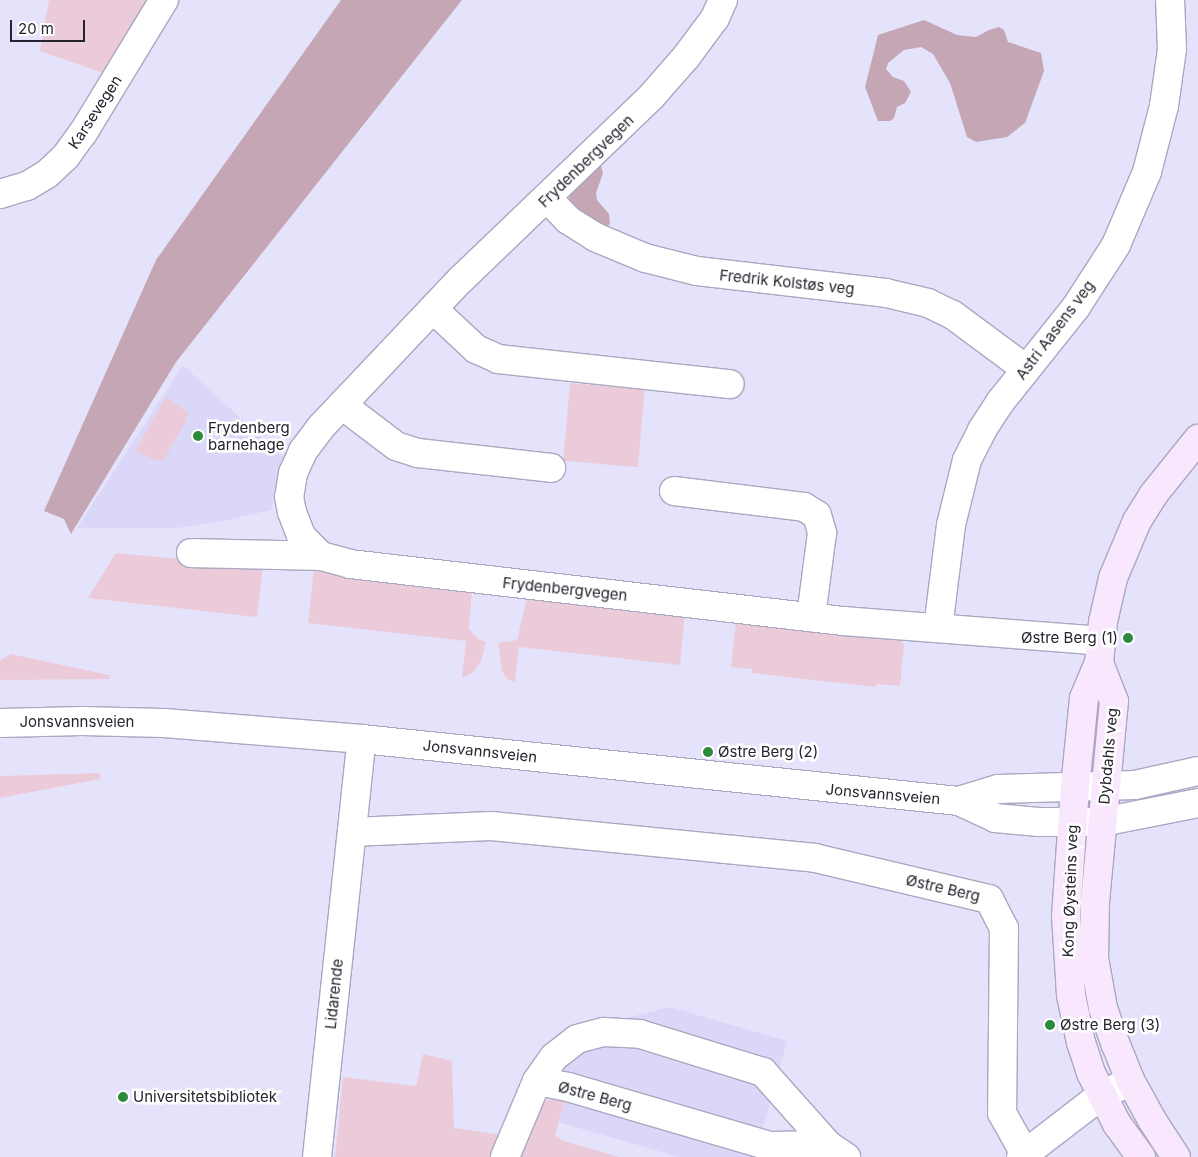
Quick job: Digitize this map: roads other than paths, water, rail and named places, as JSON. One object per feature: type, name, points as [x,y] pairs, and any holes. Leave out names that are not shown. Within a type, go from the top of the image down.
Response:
[{"type":"main road","name":"Dybdahls veg","points":[[1075,788],[1084,698],[1100,652],[1107,600],[1113,578],[1134,528],[1153,495],[1198,439]]},
{"type":"main road","name":"Dybdahls veg","points":[[1100,652],[1114,701],[1102,822]]},
{"type":"main road","name":"Kong Øysteins veg","points":[[1075,788],[1066,916],[1067,962],[1071,995],[1081,1043],[1091,1073],[1117,1124],[1141,1157]]},
{"type":"main road","name":"Kong Øysteins veg","points":[[1102,822],[1094,903],[1094,958],[1103,1008],[1130,1080],[1152,1120],[1176,1157]]},
{"type":"street","name":"Karsevegen","points":[[0,194],[27,186],[47,174],[66,156],[84,133],[164,0]]},
{"type":"street","name":"Frydenbergvegen","points":[[321,556],[301,536],[292,512],[289,497],[292,481],[303,451],[342,405],[461,279],[652,97],[686,57],[715,18],[724,0]]},
{"type":"street","name":"Astri Aasens veg","points":[[938,628],[951,525],[968,460],[982,430],[1026,369],[1076,307],[1116,245],[1147,172],[1164,106],[1172,49],[1170,0]]},
{"type":"street","name":"Fredrik Kolstøs veg","points":[[547,198],[568,220],[595,237],[645,258],[697,271],[886,293],[928,303],[953,316],[1026,369]]},
{"type":"street","points":[[433,309],[476,349],[498,359],[730,384]]},
{"type":"street","points":[[342,405],[396,446],[418,453],[551,468]]},
{"type":"street","points":[[674,491],[804,508],[817,515],[822,533],[811,617]]},
{"type":"street","name":"Frydenbergvegen","points":[[191,553],[321,556],[350,564],[811,617],[938,628],[1100,652]]},
{"type":"street","name":"Jonsvannsveien","points":[[0,722],[164,723],[362,739],[959,801],[995,818],[1073,824],[1102,822],[1198,803]]},
{"type":"street","name":"Lidarende","points":[[317,1157],[362,739]]},
{"type":"street","name":"Jonsvannsveien","points":[[959,801],[998,789],[1106,788],[1135,785],[1198,771]]},
{"type":"street","name":"Østre Berg","points":[[352,832],[491,826],[814,858],[990,899],[1004,928],[1002,1112],[1023,1156],[1102,1096],[1130,1080]]},
{"type":"street","name":"Østre Berg","points":[[505,1157],[537,1081],[554,1057],[576,1040],[604,1032],[640,1034],[763,1072],[837,1151]]},
{"type":"street","name":"Østre Berg","points":[[537,1081],[568,1087],[770,1146],[837,1151]]},
{"type":"place","name":"Frydenberg barnehage","points":[[198,436]]},
{"type":"place","name":"Østre Berg (1)","points":[[1128,638]]},
{"type":"place","name":"Østre Berg (2)","points":[[708,752]]},
{"type":"place","name":"Østre Berg (3)","points":[[1050,1025]]},
{"type":"place","name":"Universitetsbibliotek","points":[[123,1097]]}]
